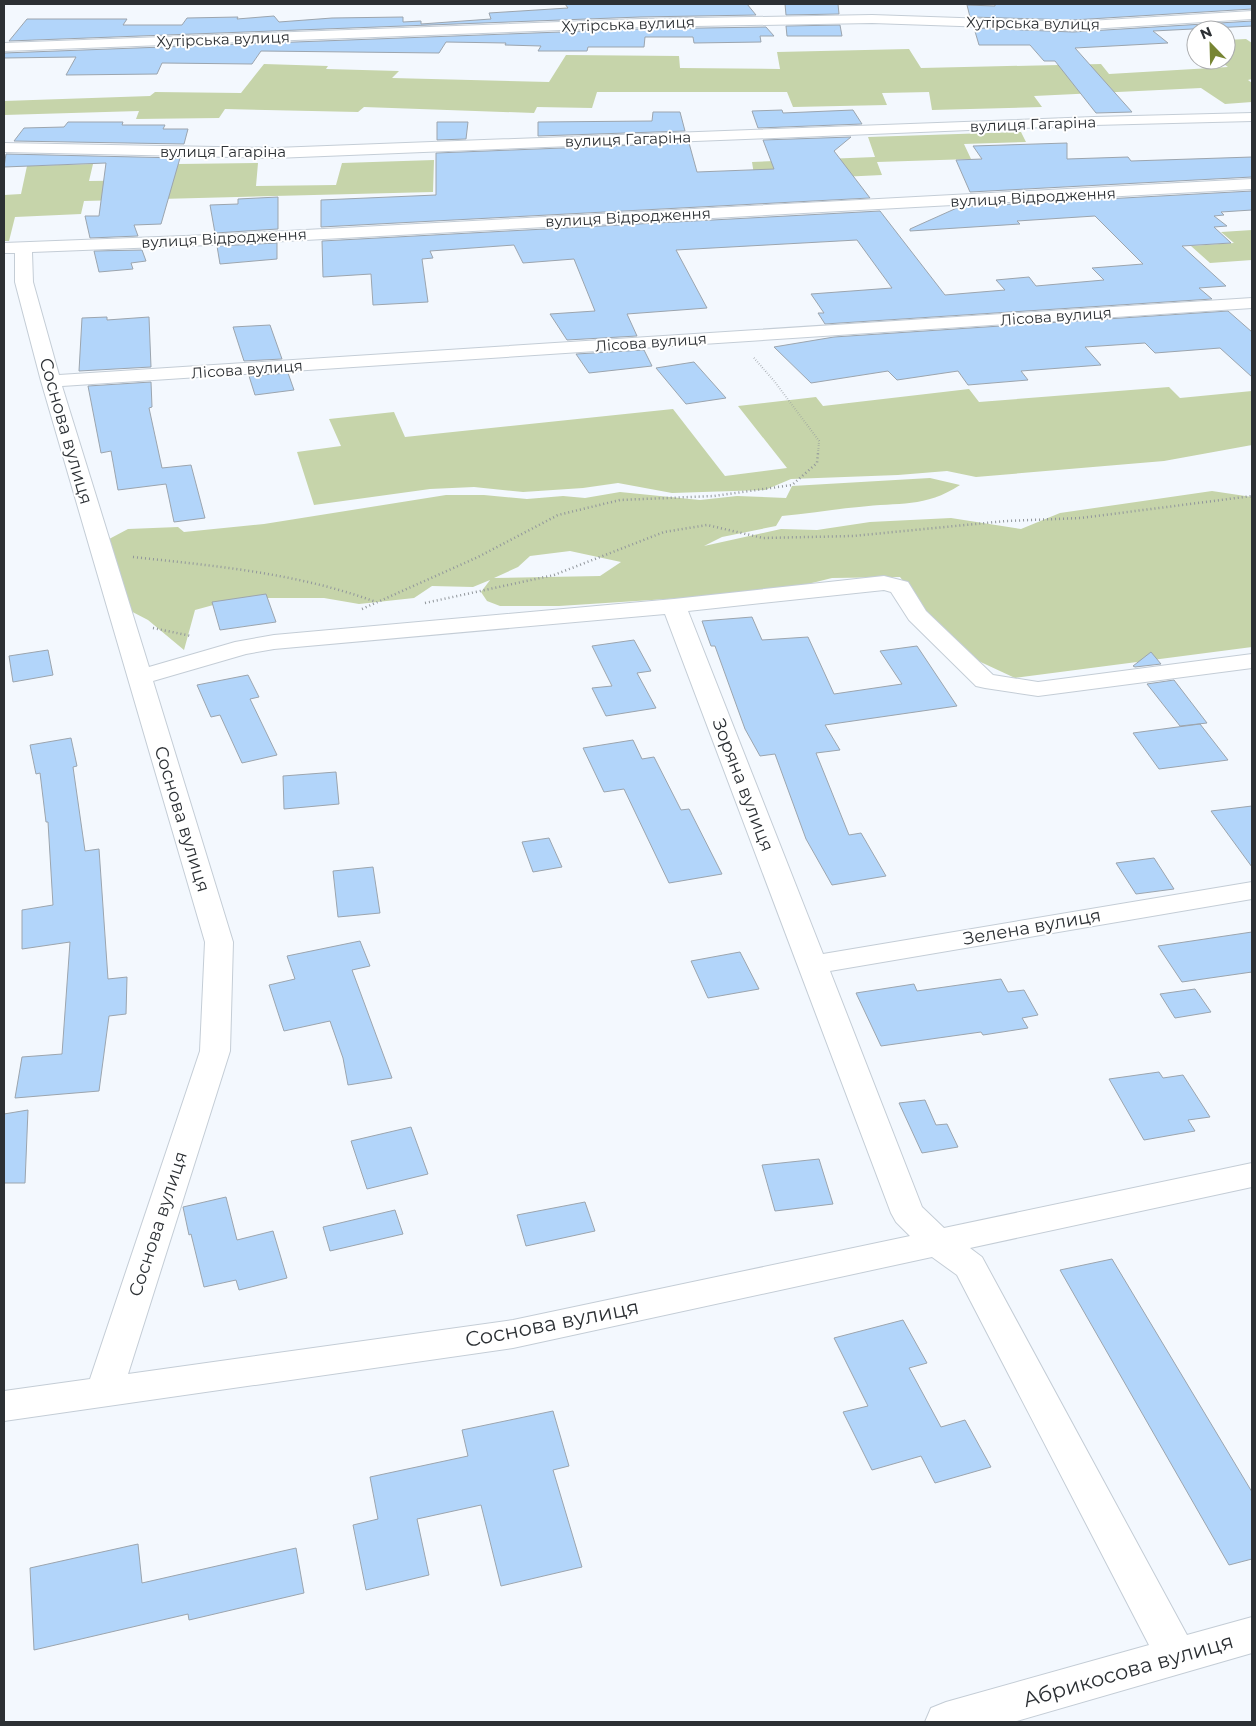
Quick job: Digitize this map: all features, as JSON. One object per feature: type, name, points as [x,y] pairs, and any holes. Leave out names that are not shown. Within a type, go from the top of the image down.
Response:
[{"type":"street","points":[[616,9],[640,23]]},
{"type":"street","name":"Хутірська вулиця","points":[[4,47],[640,23],[872,19],[1073,26],[1252,15]]},
{"type":"street","name":"вулиця Гагаріна","points":[[4,148],[275,152],[1094,121],[1252,117]]},
{"type":"street","name":"вулиця Відродження","points":[[13,248],[210,240],[1252,184]]},
{"type":"street","name":"Соснова вулиця","points":[[13,248],[50,381],[219,942],[215,1051],[104,1390]]},
{"type":"street","name":"Лісова вулиця","points":[[50,381],[1252,303]]},
{"type":"street","points":[[139,677],[243,647],[274,642],[674,606],[884,583],[900,588],[918,615],[985,681],[1038,689],[1252,661]]},
{"type":"street","name":"Зоряна вулиця","points":[[674,606],[908,1213],[937,1242],[970,1266],[1177,1657]]},
{"type":"street","name":"Зелена вулиця","points":[[812,965],[1252,890]]},
{"type":"street","name":"Соснова вулиця","points":[[4,1406],[104,1390],[513,1334],[1252,1175]]},
{"type":"street","name":"Абрикосова вулиця","points":[[946,1722],[1252,1635]]},
{"type":"path","points":[[360,610],[478,557],[558,515],[620,500],[714,496],[792,484],[817,463],[820,440],[775,382],[735,337]]},
{"type":"path","points":[[424,603],[554,574],[664,532],[707,526],[763,538],[853,536],[1006,521],[1081,518],[1252,496]]},
{"type":"path","points":[[102,554],[274,572],[351,592],[377,602]]},
{"type":"path","points":[[123,622],[243,647]]},
{"type":"green space","points":[[1246,39],[1252,43],[1252,79],[1248,80],[1252,83],[1252,102],[1225,104],[1201,88],[1034,96],[1042,107],[932,110],[929,92],[882,93],[887,105],[793,107],[787,92],[597,92],[592,108],[537,107],[534,113],[364,107],[358,112],[225,109],[219,118],[136,119],[139,111],[4,115],[4,101],[150,96],[155,92],[241,93],[264,64],[328,66],[326,69],[399,71],[392,78],[549,82],[566,55],[679,56],[680,68],[780,69],[777,52],[909,49],[921,68],[1101,64],[1109,74],[1186,69],[1236,70],[1236,40]]},
{"type":"green space","points":[[1021,132],[1026,142],[964,144],[971,159],[877,162],[882,175],[755,181],[752,162],[875,157],[868,137]]},
{"type":"green space","points":[[434,160],[433,192],[84,201],[81,214],[15,217],[9,241],[4,241],[4,195],[21,194],[27,166],[93,164],[89,181],[170,180],[178,164],[258,163],[256,186],[336,185],[342,163]]},
{"type":"green space","points":[[1252,230],[1252,260],[1210,263],[1191,246],[1234,243],[1221,232]]},
{"type":"green space","points":[[1169,387],[1180,398],[1252,391],[1252,445],[1164,461],[976,477],[947,471],[791,479],[765,490],[672,493],[618,483],[583,488],[523,492],[474,487],[430,489],[314,505],[297,452],[341,446],[329,419],[394,412],[405,437],[673,409],[725,476],[787,468],[738,406],[816,397],[823,406],[969,389],[979,402]]},
{"type":"green space","points":[[930,478],[960,485],[923,501],[782,516],[776,526],[722,537],[704,546],[781,529],[817,530],[870,522],[951,518],[1021,529],[1060,513],[1212,491],[1252,497],[1252,647],[1015,678],[972,658],[931,627],[917,599],[900,577],[832,578],[776,592],[559,606],[500,606],[487,601],[481,592],[490,580],[473,587],[432,586],[414,598],[359,604],[324,598],[239,598],[195,610],[184,650],[148,620],[121,606],[94,547],[128,529],[178,527],[184,532],[264,524],[446,495],[484,495],[527,499],[563,496],[585,498],[620,492],[700,500],[737,496],[786,498],[792,486]],"holes":[[[570,551],[621,562],[600,576],[494,578],[518,567],[530,556]]]},
{"type":"building","points":[[565,4],[747,4],[756,15],[640,17],[9,41],[27,19],[127,19],[123,25],[182,25],[187,18],[238,17],[237,19],[274,16],[279,22],[332,18],[403,17],[403,22],[421,21],[421,24],[491,19],[489,13],[568,8]]},
{"type":"building","points":[[785,4],[838,4],[839,14],[786,15]]},
{"type":"building","points":[[995,4],[1252,4],[1252,9],[1073,20],[970,17],[967,5],[995,6]]},
{"type":"building","points":[[1252,21],[1252,26],[1236,27],[1236,22]]},
{"type":"building","points":[[840,25],[842,36],[787,36],[786,26]]},
{"type":"building","points":[[1186,25],[1186,29],[1153,31],[1168,43],[1075,48],[1132,112],[1096,113],[1055,61],[1044,61],[1030,45],[979,45],[974,28],[1073,32]]},
{"type":"building","points":[[766,27],[774,36],[760,36],[761,42],[694,43],[693,37],[645,37],[644,47],[588,47],[587,51],[538,51],[541,46],[505,45],[506,43],[446,42],[439,53],[261,51],[252,64],[162,63],[157,74],[66,75],[76,57],[4,58],[4,53],[640,29]]},
{"type":"building","points":[[782,110],[783,113],[853,110],[862,124],[758,128],[752,111]]},
{"type":"building","points":[[653,112],[680,112],[685,131],[538,136],[538,122],[652,121]]},
{"type":"building","points":[[68,122],[123,122],[122,125],[165,125],[163,129],[188,129],[184,144],[14,141],[24,128],[64,127]]},
{"type":"building","points":[[437,122],[468,122],[466,139],[437,140]]},
{"type":"building","points":[[851,137],[834,151],[870,198],[321,227],[321,200],[436,195],[436,153],[689,143],[697,172],[774,169],[763,140]]},
{"type":"building","points":[[1067,143],[1067,159],[1128,157],[1131,161],[1252,157],[1252,177],[970,192],[956,160],[982,159],[973,146]]},
{"type":"building","points":[[6,154],[180,158],[161,224],[134,225],[138,236],[90,238],[85,216],[99,216],[106,163],[4,167]]},
{"type":"building","points":[[1252,191],[1252,210],[1221,212],[1224,215],[1214,216],[1227,226],[1214,227],[1231,243],[1182,246],[1226,286],[1199,288],[1212,299],[825,324],[818,313],[824,313],[811,294],[892,288],[857,240],[676,250],[707,308],[627,314],[637,336],[567,340],[550,314],[595,311],[574,259],[523,263],[514,245],[430,251],[433,258],[422,259],[428,302],[373,305],[371,274],[323,277],[322,241],[880,211],[945,295],[1005,290],[996,280],[1029,277],[1036,286],[1104,280],[1092,268],[1143,264],[1095,216],[1017,221],[1020,224],[910,231],[910,229],[959,207]]},
{"type":"building","points":[[278,197],[278,229],[215,233],[210,205],[238,204],[238,199]]},
{"type":"building","points":[[277,243],[277,259],[220,264],[217,246]]},
{"type":"building","points":[[142,250],[146,261],[131,263],[133,269],[99,272],[94,251]]},
{"type":"building","points":[[1228,311],[1252,332],[1252,377],[1220,348],[1155,353],[1145,343],[1085,347],[1101,365],[1021,371],[1028,380],[968,385],[958,371],[897,380],[888,371],[811,383],[774,347],[834,337]]},
{"type":"building","points":[[107,317],[107,320],[149,317],[151,367],[79,371],[82,318]]},
{"type":"building","points":[[270,325],[282,359],[244,361],[233,327]]},
{"type":"building","points":[[644,350],[652,366],[589,373],[576,354]]},
{"type":"building","points":[[694,362],[726,398],[686,404],[656,368]]},
{"type":"building","points":[[288,373],[294,390],[255,395],[249,376]]},
{"type":"building","points":[[151,382],[152,407],[149,408],[162,468],[191,465],[205,518],[174,522],[166,484],[118,490],[111,451],[101,453],[88,386]]},
{"type":"building","points":[[266,594],[276,622],[220,630],[212,602]]},
{"type":"building","points":[[752,617],[762,640],[808,637],[834,694],[902,684],[880,651],[917,646],[957,706],[825,725],[840,750],[816,753],[849,835],[861,833],[886,876],[832,885],[806,839],[775,754],[760,756],[745,729],[715,646],[711,646],[702,621]]},
{"type":"building","points":[[634,640],[651,671],[637,673],[656,708],[606,716],[592,688],[612,686],[592,646]]},
{"type":"building","points":[[48,650],[53,675],[13,682],[9,656]]},
{"type":"building","points":[[1151,652],[1161,664],[1133,666]]},
{"type":"building","points":[[248,675],[259,697],[250,699],[277,755],[242,763],[220,715],[211,717],[197,685]]},
{"type":"building","points":[[1174,680],[1207,723],[1180,726],[1147,684]]},
{"type":"building","points":[[1200,724],[1228,760],[1159,769],[1133,733]]},
{"type":"building","points":[[71,738],[77,766],[73,767],[85,851],[99,849],[108,979],[127,977],[126,1014],[109,1016],[99,1091],[15,1098],[22,1057],[62,1054],[70,942],[22,949],[22,910],[53,905],[48,822],[46,822],[40,773],[36,774],[30,745]]},
{"type":"building","points":[[633,740],[642,759],[654,757],[681,810],[689,809],[722,874],[669,883],[624,789],[604,792],[583,748]]},
{"type":"building","points":[[336,772],[339,804],[284,809],[283,776]]},
{"type":"building","points":[[1252,806],[1252,867],[1211,811]]},
{"type":"building","points":[[549,838],[562,867],[533,872],[522,842]]},
{"type":"building","points":[[1154,858],[1174,889],[1136,894],[1116,863]]},
{"type":"building","points":[[373,867],[380,913],[338,917],[333,871]]},
{"type":"building","points":[[1252,932],[1252,972],[1182,982],[1158,946]]},
{"type":"building","points":[[360,941],[370,966],[352,970],[392,1078],[348,1085],[343,1058],[330,1021],[284,1031],[269,985],[295,979],[287,956]]},
{"type":"building","points":[[740,952],[759,989],[708,998],[691,961]]},
{"type":"building","points":[[1001,979],[1008,992],[1024,990],[1038,1015],[1022,1018],[1028,1028],[983,1035],[981,1032],[881,1046],[856,993],[914,984],[917,991]]},
{"type":"building","points":[[1195,989],[1211,1012],[1175,1018],[1160,994]]},
{"type":"building","points":[[1159,1072],[1163,1078],[1183,1075],[1210,1117],[1188,1120],[1195,1131],[1144,1140],[1109,1079]]},
{"type":"building","points":[[925,1100],[936,1125],[947,1124],[958,1147],[922,1153],[899,1103]]},
{"type":"building","points":[[28,1110],[25,1183],[4,1183],[4,1114]]},
{"type":"building","points":[[411,1127],[428,1174],[367,1189],[351,1141]]},
{"type":"building","points":[[819,1159],[833,1204],[775,1211],[762,1165]]},
{"type":"building","points":[[226,1197],[237,1240],[273,1231],[287,1278],[239,1290],[236,1280],[204,1287],[183,1207]]},
{"type":"building","points":[[585,1202],[595,1231],[526,1246],[517,1215]]},
{"type":"building","points":[[395,1210],[403,1234],[330,1251],[323,1227]]},
{"type":"building","points":[[1112,1259],[1252,1492],[1252,1559],[1229,1565],[1060,1270]]},
{"type":"building","points":[[903,1320],[927,1363],[909,1368],[941,1427],[965,1420],[991,1467],[935,1483],[921,1456],[872,1470],[843,1412],[868,1406],[834,1338]]},
{"type":"building","points":[[553,1411],[569,1466],[553,1470],[582,1567],[501,1586],[481,1505],[417,1519],[429,1575],[366,1590],[353,1525],[378,1519],[370,1477],[468,1456],[462,1430]]},
{"type":"building","points":[[138,1544],[142,1583],[296,1548],[304,1593],[189,1620],[188,1614],[34,1650],[30,1568]]}]
